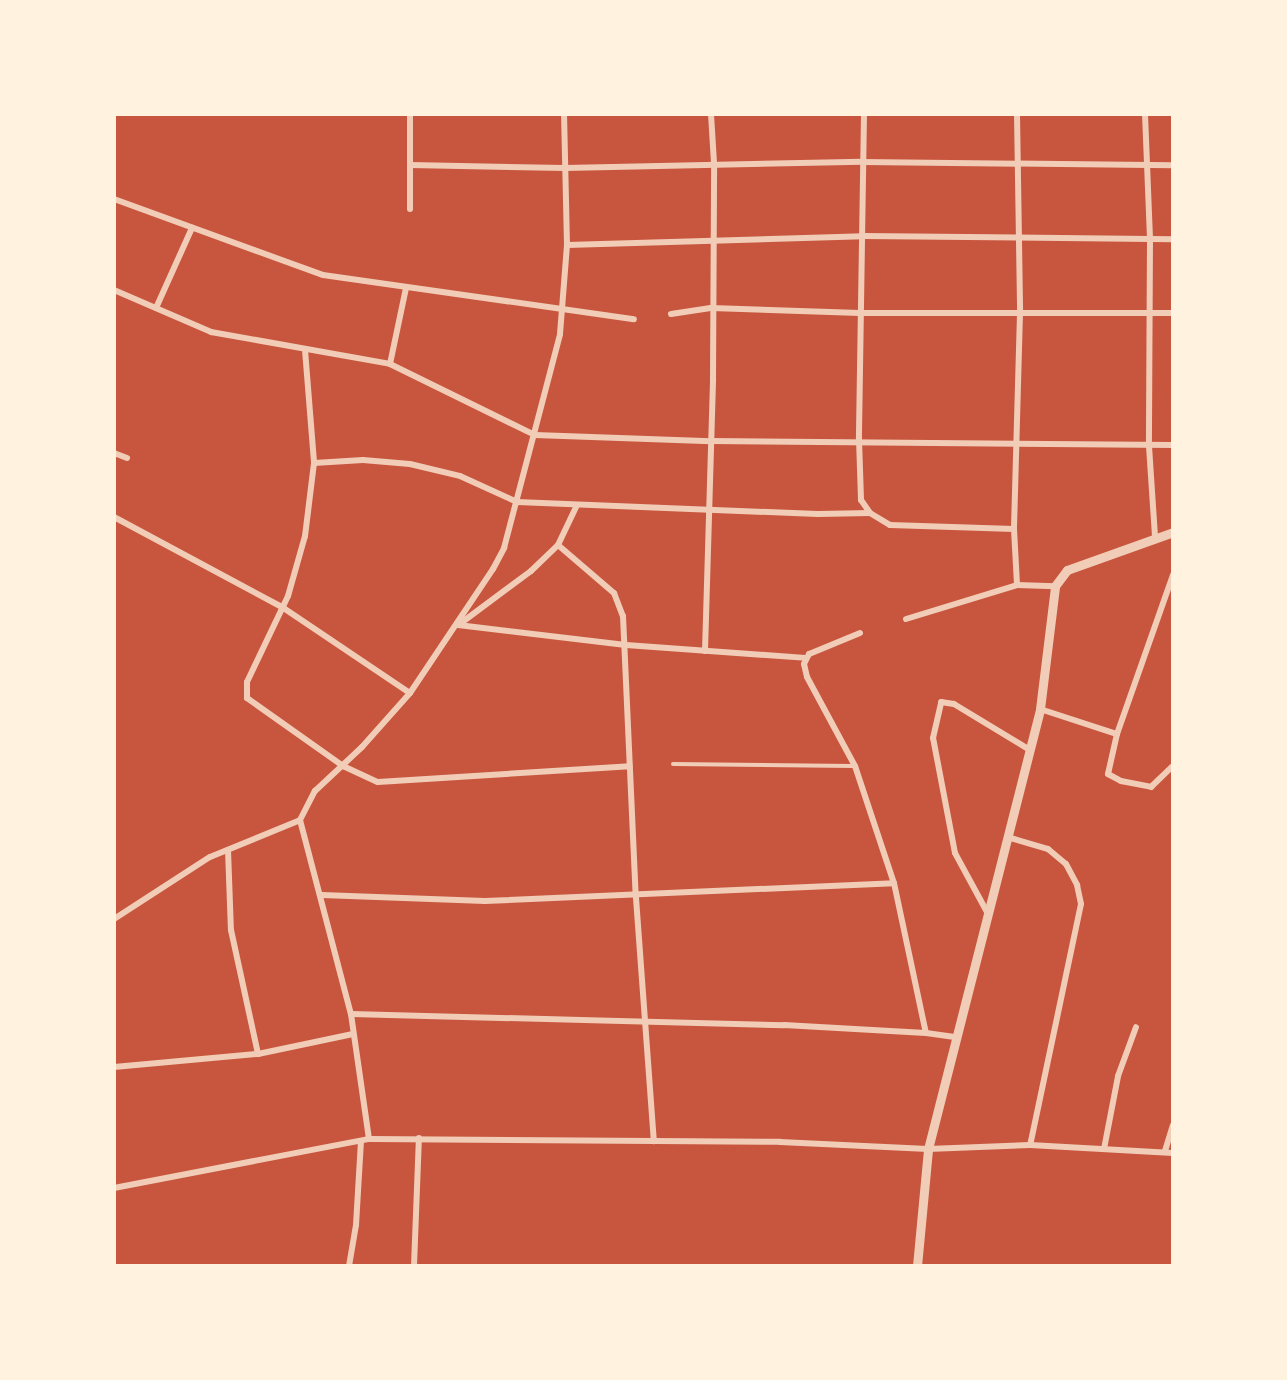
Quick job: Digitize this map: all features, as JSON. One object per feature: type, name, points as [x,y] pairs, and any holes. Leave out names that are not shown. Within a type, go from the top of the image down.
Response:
[{"type":"street","points":[[410,114],[410,209]]},
{"type":"street","points":[[114,919],[210,857],[300,820],[315,791],[343,766],[410,693],[458,625],[504,548],[535,435],[563,310],[567,245],[564,114]]},
{"type":"street","points":[[705,651],[711,510],[714,163],[711,114]]},
{"type":"street","points":[[864,114],[859,440],[861,500],[870,513],[890,525],[1014,530]]},
{"type":"street","points":[[1017,114],[1020,236],[1014,530],[1017,585]]},
{"type":"street","points":[[1145,114],[1149,165],[1150,239],[1149,446],[1155,537]]},
{"type":"street","points":[[410,165],[565,168],[714,163],[862,162],[1173,165]]},
{"type":"street","points":[[114,199],[323,275],[634,319]]},
{"type":"street","points":[[156,308],[192,228]]},
{"type":"street","points":[[567,245],[863,236],[1173,239]]},
{"type":"street","points":[[390,364],[406,288]]},
{"type":"street","points":[[114,290],[211,333],[305,350],[352,354],[390,364],[535,435],[711,441],[859,440],[1173,445]]},
{"type":"street","points":[[671,314],[711,308],[861,313],[1173,313]]},
{"type":"street","points":[[305,350],[314,463],[300,564],[245,691],[248,698],[343,766],[386,783],[629,766]]},
{"type":"street","points":[[114,453],[127,458]]},
{"type":"street","points":[[314,463],[363,460],[410,464],[460,476],[517,502],[711,510],[870,513]]},
{"type":"street","points":[[458,625],[531,571],[558,545],[577,505]]},
{"type":"street","points":[[114,517],[282,607],[410,693]]},
{"type":"street","points":[[916,1266],[928,1149],[1040,710],[1055,586],[1067,570],[1173,532]]},
{"type":"street","points":[[558,545],[614,592],[620,603],[626,645],[636,898],[654,1141]]},
{"type":"street","points":[[1173,574],[1117,734],[1108,774],[1151,787],[1173,766]]},
{"type":"street","points":[[906,619],[1017,585],[1055,586]]},
{"type":"street","points":[[458,625],[626,645],[806,658],[860,633]]},
{"type":"street","points":[[806,658],[807,677],[855,766],[894,883],[926,1033]]},
{"type":"street","points":[[987,912],[955,853],[933,738],[941,702],[954,704],[1030,750]]},
{"type":"street","points":[[1040,710],[1117,734]]},
{"type":"street","points":[[300,820],[322,895],[351,1014],[369,1139]]},
{"type":"street","points":[[1007,837],[1048,849],[1066,864],[1077,885],[1081,904],[1030,1145]]},
{"type":"street","points":[[228,850],[231,930],[258,1054]]},
{"type":"street","points":[[322,895],[485,901],[636,898],[894,883]]},
{"type":"street","points":[[351,1014],[645,1021],[926,1033],[955,1037]]},
{"type":"street","points":[[1104,1149],[1118,1076],[1136,1027]]},
{"type":"street","points":[[114,1067],[258,1054],[353,1034]]},
{"type":"street","points":[[1165,1152],[1173,1125]]},
{"type":"street","points":[[414,1266],[419,1138]]},
{"type":"street","points":[[114,1188],[369,1139],[654,1141],[928,1149],[1030,1145],[1173,1153]]},
{"type":"street","points":[[349,1266],[356,1225],[361,1142]]},
{"type":"lane","points":[[673,764],[855,766]]}]
